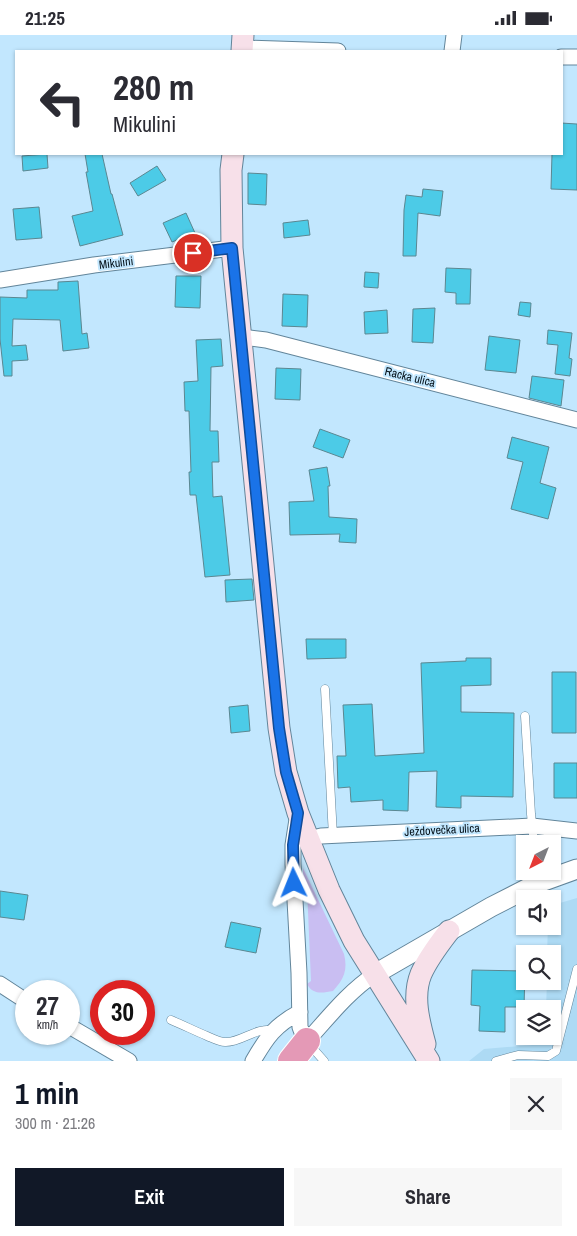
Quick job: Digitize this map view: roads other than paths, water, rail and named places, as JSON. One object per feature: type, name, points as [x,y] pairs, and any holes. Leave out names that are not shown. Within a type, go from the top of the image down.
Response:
[{"type":"highway","points":[[291,1061],[307,1041]]},
{"type":"main road","points":[[233,155],[231,170],[232,248],[279,728],[286,772],[298,813],[341,915],[354,941],[430,1061]]},
{"type":"main road","points":[[430,1061],[418,1011],[417,990],[420,975],[449,931]]},
{"type":"street","points":[[452,50],[454,35]]},
{"type":"street","points":[[242,45],[322,50]]},
{"type":"street","points":[[563,57],[577,57]]},
{"type":"street","name":"Mikulini","points":[[0,279],[232,248]]},
{"type":"street","name":"Racka ulica","points":[[242,337],[266,341],[577,420]]},
{"type":"street","points":[[298,813],[293,845],[293,864],[300,1027],[302,1035],[307,1041],[365,981],[538,880],[577,869]]},
{"type":"street","name":"Ježdovečka ulica","points":[[308,839],[321,836],[532,826],[577,831]]},
{"type":"street","points":[[0,985],[15,994]]},
{"type":"street","points":[[253,1061],[274,1029],[286,1019],[300,1012]]},
{"type":"street","points":[[80,1032],[129,1061]]},
{"type":"lane","points":[[325,689],[333,836]]},
{"type":"lane","points":[[525,716],[533,835]]},
{"type":"lane","points":[[496,1061],[518,1055],[548,1056],[556,1051],[577,969]]},
{"type":"lane","points":[[171,1020],[225,1042],[256,1032],[274,1029]]},
{"type":"lane","points":[[307,1041],[324,1061]]}]
